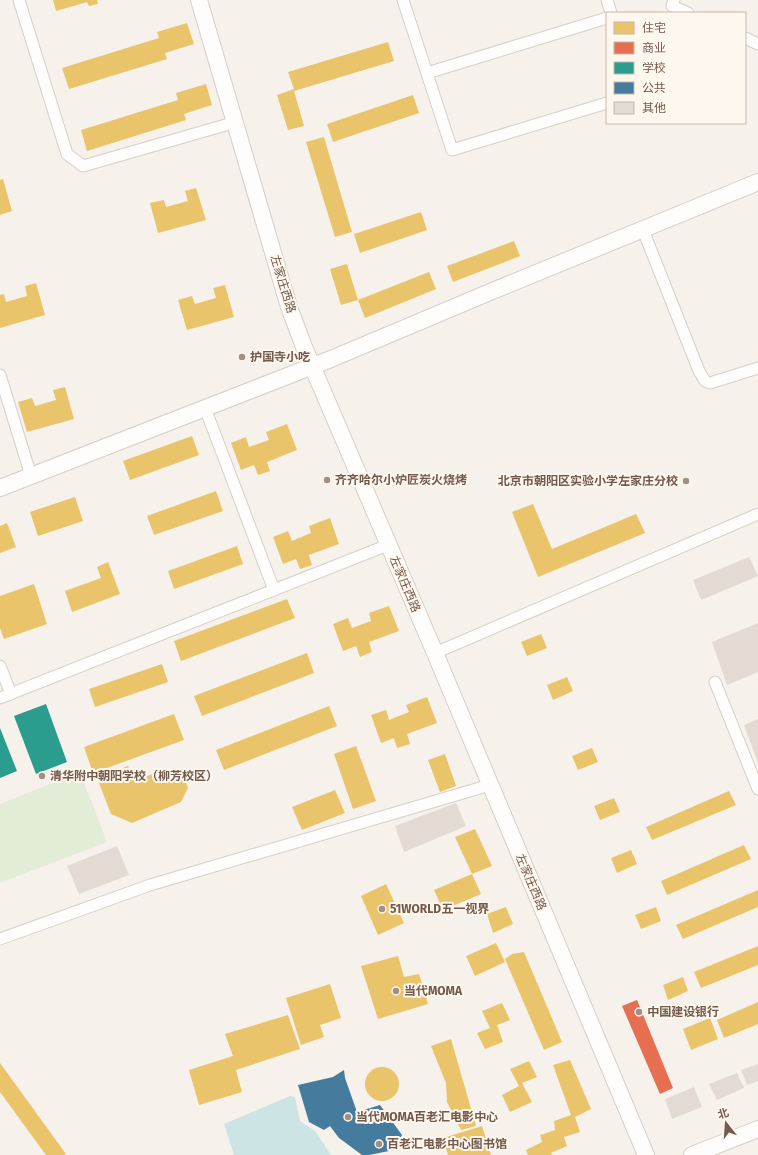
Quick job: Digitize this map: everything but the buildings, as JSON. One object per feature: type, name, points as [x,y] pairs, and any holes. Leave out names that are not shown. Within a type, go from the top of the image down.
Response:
[{"type":"street","points":[[19,0],[67,154],[83,166],[236,122]]},
{"type":"street","name":"左家庄西路","points":[[200,0],[289,307],[304,347],[435,653],[646,1155]]},
{"type":"street","points":[[403,0],[452,150],[606,103]]},
{"type":"street","points":[[606,0],[611,12]]},
{"type":"street","points":[[674,0],[672,6],[686,12]]},
{"type":"street","points":[[427,73],[606,18]]},
{"type":"street","points":[[746,38],[758,44]]},
{"type":"street","points":[[0,488],[312,367],[758,182]]},
{"type":"street","points":[[643,230],[699,371],[705,381],[710,383],[758,368]]},
{"type":"street","points":[[0,375],[31,476]]},
{"type":"street","points":[[205,408],[274,590]]},
{"type":"street","points":[[435,653],[758,514]]},
{"type":"street","points":[[0,698],[388,545]]},
{"type":"street","points":[[0,666],[11,694]]},
{"type":"street","points":[[715,682],[758,789]]},
{"type":"street","points":[[0,940],[150,884],[490,785]]},
{"type":"street","points":[[692,1155],[758,1129]]},
{"type":"green space","points":[[80,772],[107,842],[0,883],[0,804]]},
{"type":"shaded area","points":[[290,1096],[295,1097],[300,1121],[315,1131],[331,1155],[234,1155],[224,1124]]},
{"type":"place","name":"护国寺小吃","points":[[242,357]]},
{"type":"place","name":"齐齐哈尔小炉匠炭火烧烤","points":[[327,480]]},
{"type":"place","name":"北京市朝阳区实验小学左家庄分校","points":[[686,481]]},
{"type":"place","name":"清华附中朝阳学校（柳芳校区）","points":[[42,776]]},
{"type":"place","name":"51WORLD五一视界","points":[[382,909]]},
{"type":"place","name":"当代MOMA","points":[[396,991]]},
{"type":"place","name":"中国建设银行","points":[[639,1012]]},
{"type":"place","name":"当代MOMA百老汇电影中心","points":[[348,1117]]},
{"type":"place","name":"百老汇电影中心图书馆","points":[[379,1144]]}]
